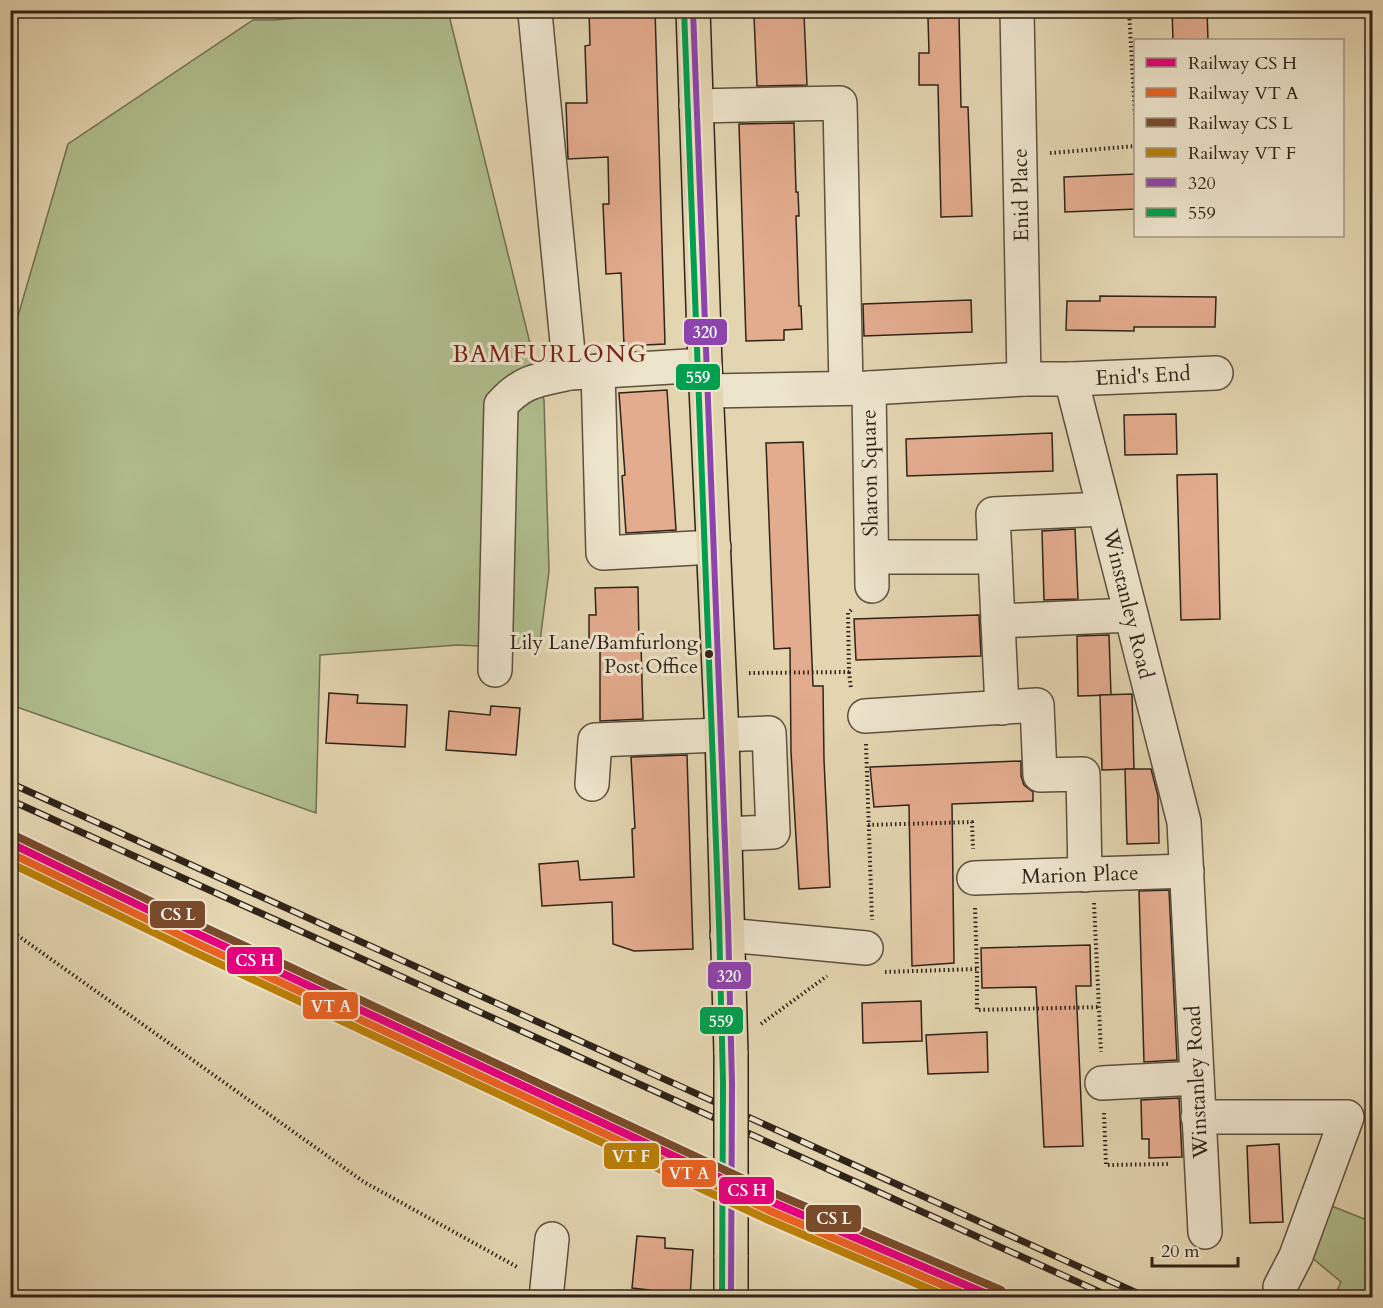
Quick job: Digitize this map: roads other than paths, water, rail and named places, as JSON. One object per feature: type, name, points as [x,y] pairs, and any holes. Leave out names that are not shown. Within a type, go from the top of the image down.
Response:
[{"type":"main road","points":[[693,10],[722,735],[731,1050],[731,1298]]},
{"type":"street","name":"Enid Place","points":[[1017,10],[1024,379]]},
{"type":"street","points":[[535,13],[584,372],[603,553],[714,547]]},
{"type":"street","name":"Sharon Square","points":[[696,106],[840,102],[872,572],[995,557]]},
{"type":"street","points":[[495,670],[501,405],[513,391],[532,381],[584,372],[858,388],[1024,379],[1071,379]]},
{"type":"street","name":"Enid's End","points":[[1071,379],[1216,373]]},
{"type":"street","name":"Winstanley Road","points":[[1071,379],[1184,822],[1198,1118],[1190,1194],[1205,1232]]},
{"type":"street","points":[[1002,708],[993,514],[1104,509]]},
{"type":"street","points":[[998,621],[1131,615]]},
{"type":"street","points":[[865,716],[1037,705],[1040,775],[1083,774],[1085,875]]},
{"type":"street","points":[[592,784],[595,740],[769,732],[773,832],[724,834]]},
{"type":"street","name":"Marion Place","points":[[974,878],[1187,871]]},
{"type":"street","points":[[727,935],[866,948]]},
{"type":"street","points":[[1102,1083],[1197,1078]]},
{"type":"street","points":[[1198,1118],[1347,1117],[1296,1256],[1280,1287]]},
{"type":"street","points":[[546,1291],[552,1239]]},
{"type":"railway","points":[[10,783],[1148,1298]]},
{"type":"railway","points":[[10,800],[1113,1298]]},
{"type":"place","name":"Lily Lane/Bamfurlong Post Office","points":[[709,654]]},
{"type":"district","name":"BAMFURLONG","points":[[550,354]]}]
